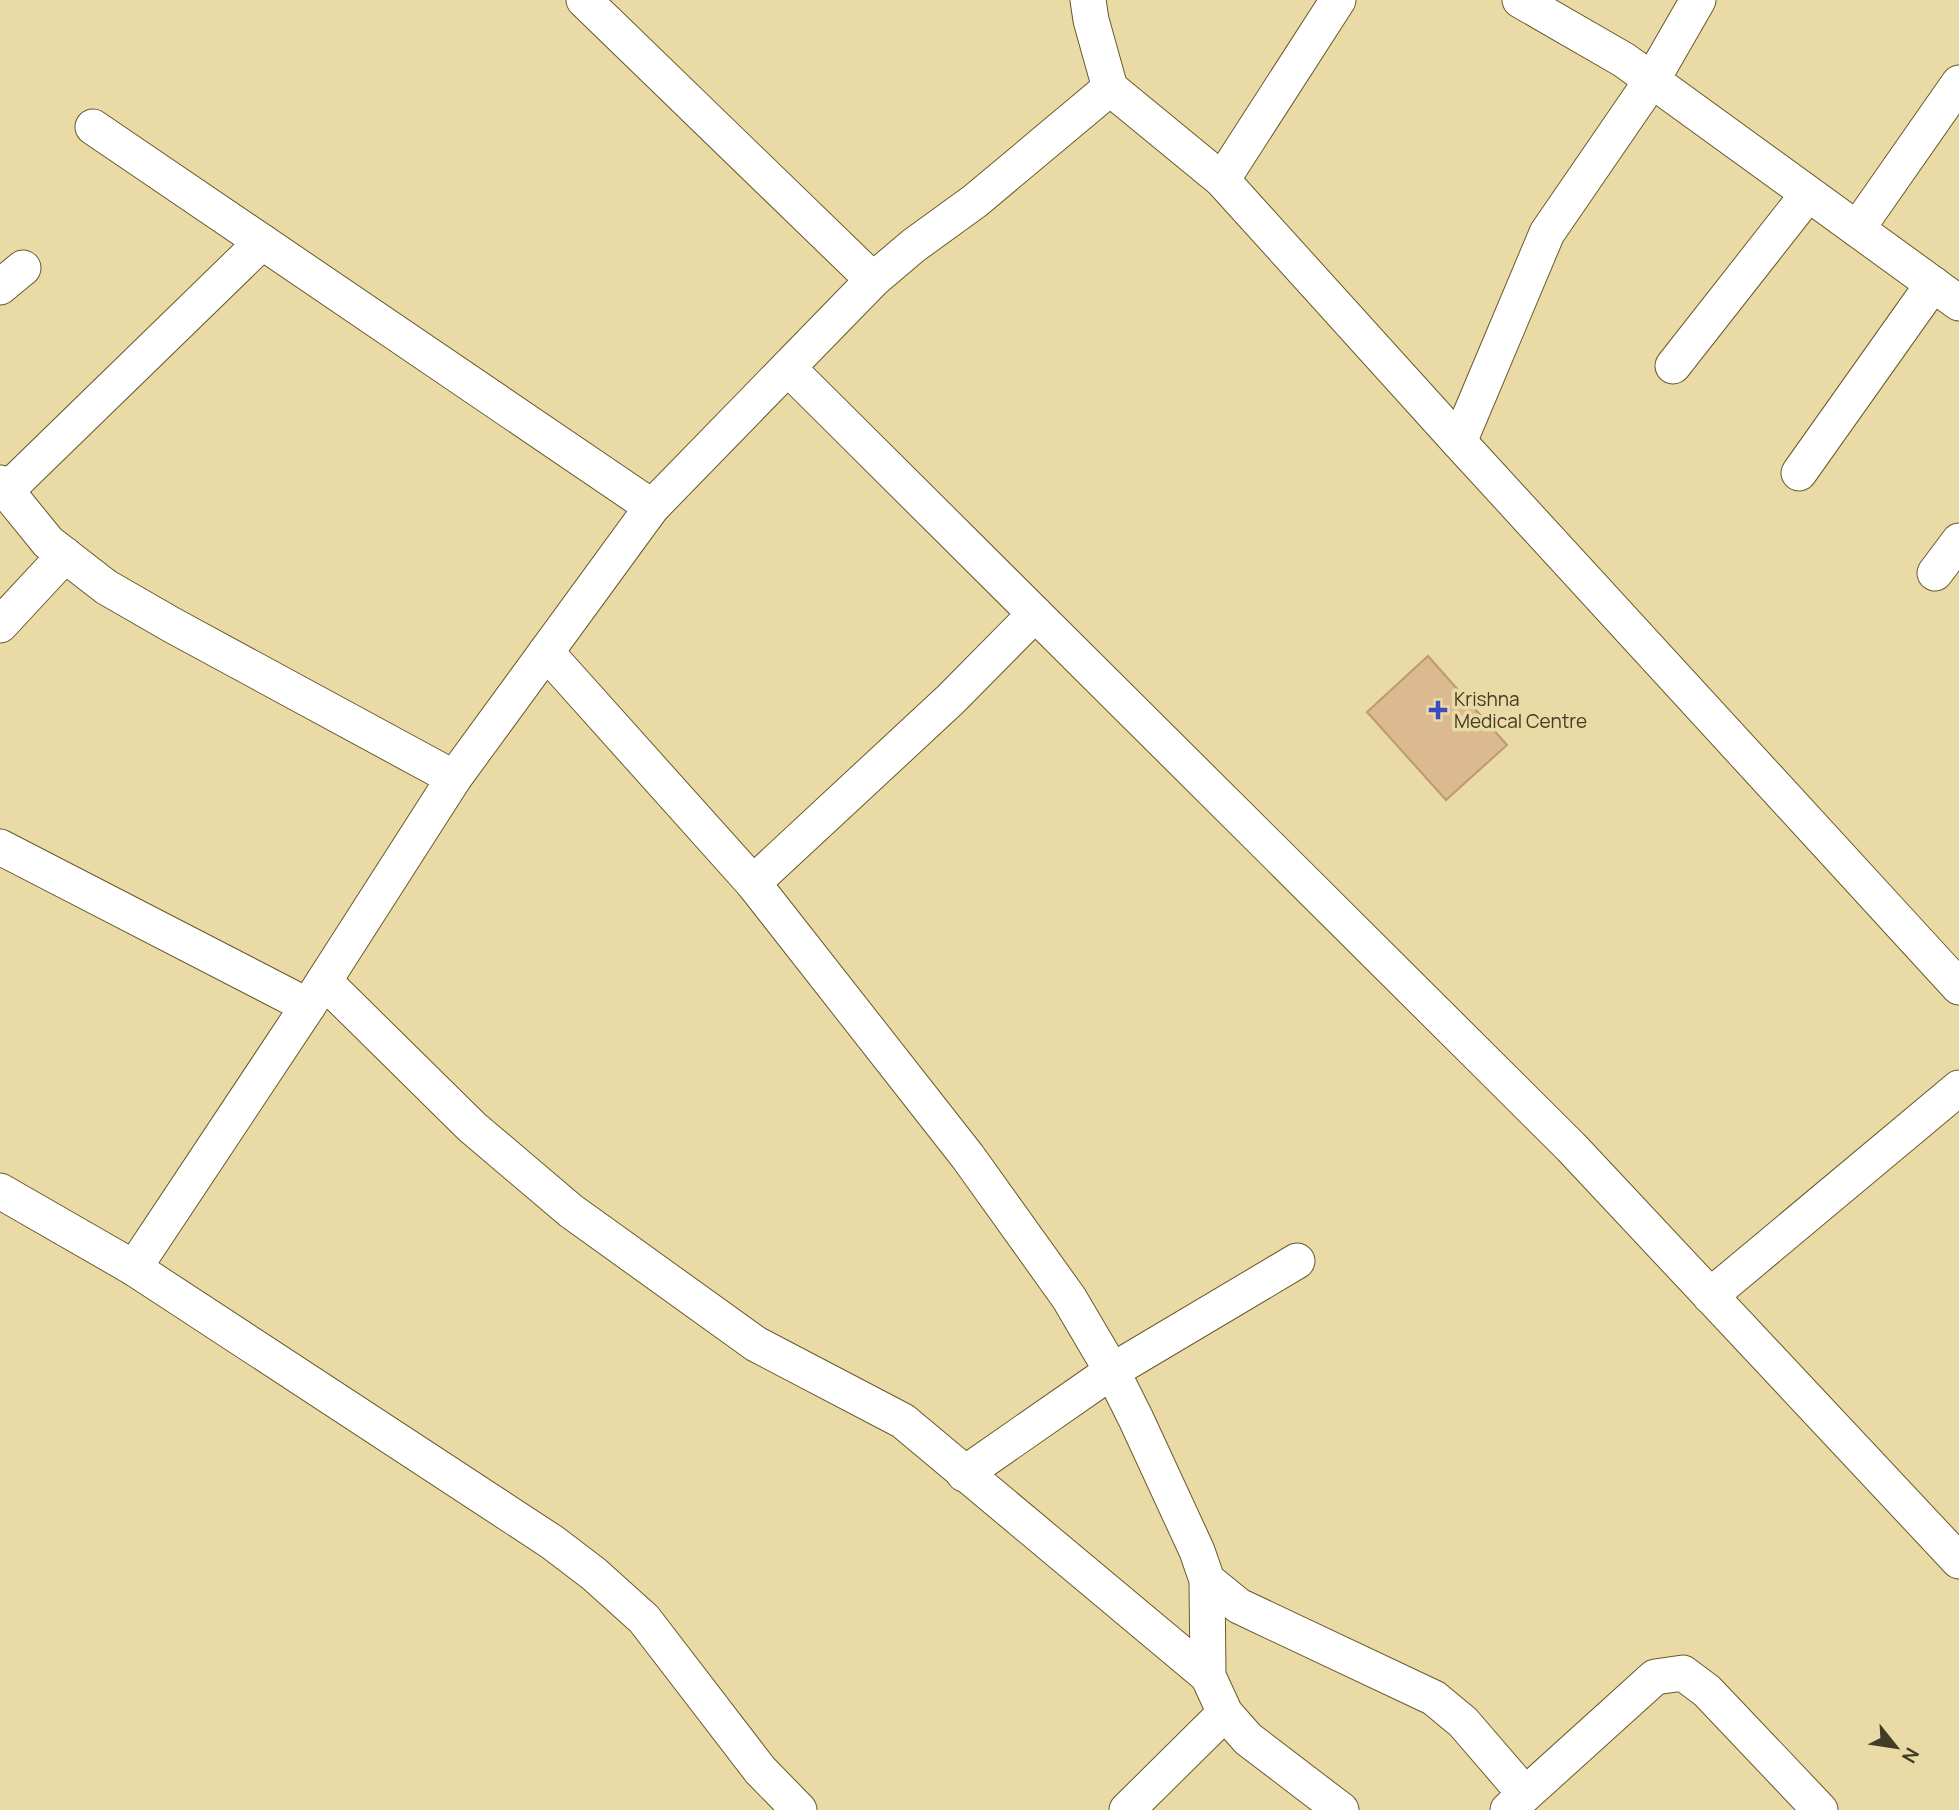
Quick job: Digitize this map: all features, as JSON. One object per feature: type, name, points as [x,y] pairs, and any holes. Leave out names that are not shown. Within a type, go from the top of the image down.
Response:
[{"type":"street","points":[[584,0],[873,280]]},
{"type":"street","points":[[1088,0],[1110,88],[1222,180],[1959,987]]},
{"type":"street","points":[[1222,180],[1338,0]]},
{"type":"street","points":[[1520,0],[1624,60],[1946,293],[1799,473]]},
{"type":"street","points":[[1459,442],[1547,233],[1652,80],[1698,0]]},
{"type":"street","points":[[1857,229],[1959,83]]},
{"type":"street","points":[[134,1268],[316,994],[454,778],[652,508],[873,280],[975,201],[1110,88]]},
{"type":"street","points":[[93,127],[652,508]]},
{"type":"street","points":[[1673,366],[1808,194]]},
{"type":"street","points":[[262,242],[3,487],[48,542],[106,587],[454,778]]},
{"type":"street","points":[[788,368],[1571,1147],[1959,1561]]},
{"type":"street","points":[[1935,573],[1959,541]]},
{"type":"street","points":[[0,625],[65,555]]},
{"type":"street","points":[[753,883],[951,699],[1035,614]]},
{"type":"street","points":[[546,652],[753,883],[968,1157],[1069,1298],[1112,1371],[1192,1539],[1207,1580],[1208,1676],[1225,1713],[1248,1739],[1341,1810]]},
{"type":"street","points":[[0,847],[316,994],[571,1211],[757,1344],[903,1421],[1208,1676]]},
{"type":"street","points":[[1710,1296],[1959,1088]]},
{"type":"street","points":[[0,1191],[134,1268],[552,1542],[594,1574],[644,1619],[760,1770],[799,1810]]},
{"type":"street","points":[[964,1474],[1112,1371],[1297,1261]]},
{"type":"street","points":[[1207,1580],[1239,1606],[1434,1698],[1464,1722],[1516,1802],[1655,1676],[1683,1673],[1707,1690],[1820,1810]]},
{"type":"street","points":[[1127,1810],[1225,1713]]},
{"type":"building","points":[[1428,656],[1507,745],[1446,800],[1367,712]]},
{"type":"place","name":"Krishna Medical Centre","points":[[1438,710]]}]
